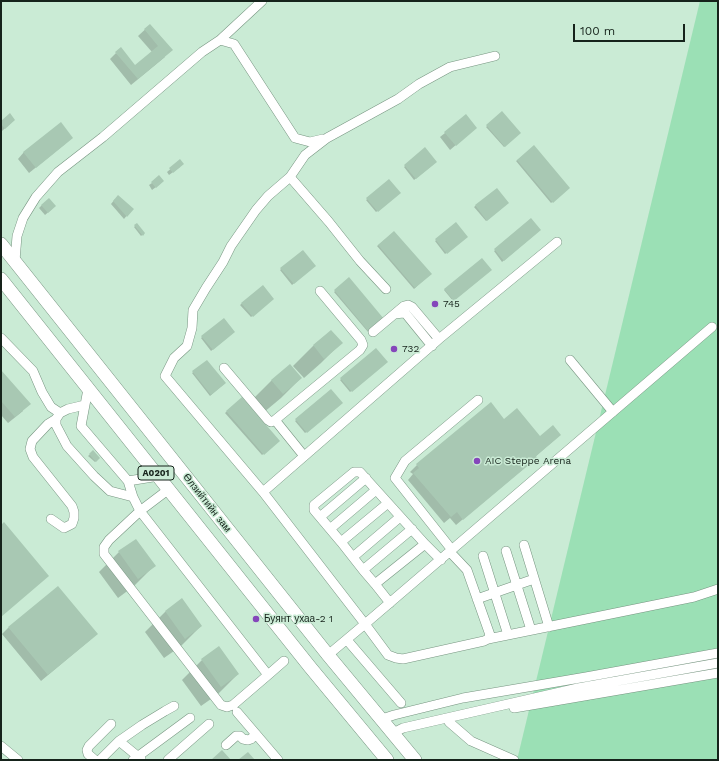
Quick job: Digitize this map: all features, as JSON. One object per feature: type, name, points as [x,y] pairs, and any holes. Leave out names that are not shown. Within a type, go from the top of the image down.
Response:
[{"type":"highway","name":"Өлзийтийн зам","points":[[1,244],[328,655],[382,719],[399,732],[415,760]]},
{"type":"highway","name":"Өлзийтийн зам","points":[[1,278],[310,667],[387,760]]},
{"type":"highway","points":[[60,353],[78,340]]},
{"type":"street","points":[[15,261],[17,236],[23,218],[36,198],[58,172],[103,137],[202,52],[220,40],[262,1]]},
{"type":"street","points":[[220,40],[234,44],[295,138],[310,142],[327,138]]},
{"type":"street","points":[[495,56],[450,67],[419,84],[398,99],[327,138],[306,155],[290,178],[268,196],[256,210],[231,246],[223,262],[193,310],[192,328],[187,346],[174,358],[165,376],[263,492],[366,624],[388,655],[403,659],[488,639],[694,597],[718,589]]},
{"type":"street","points":[[290,178],[386,290]]},
{"type":"street","points":[[263,492],[439,339],[557,242]]},
{"type":"street","points":[[224,368],[268,420],[271,422],[275,420],[360,350],[363,345],[361,340],[320,291]]},
{"type":"street","points":[[373,332],[404,306],[408,305],[412,307],[439,339]]},
{"type":"street","points":[[395,314],[406,314],[432,346]]},
{"type":"street","points":[[328,655],[712,327]]},
{"type":"street","points":[[1,338],[33,371],[42,392],[58,416]]},
{"type":"street","points":[[570,360],[613,412]]},
{"type":"street","points":[[88,389],[81,426],[128,481],[133,497],[140,511],[268,675]]},
{"type":"street","points":[[478,400],[405,461],[399,468],[395,478],[467,570],[490,635],[488,639]]},
{"type":"street","points":[[51,519],[64,528],[72,524],[74,512],[72,506],[33,457],[30,449],[32,441],[48,424],[68,409],[85,405]]},
{"type":"street","points":[[58,416],[56,425],[67,446],[94,476],[110,491],[133,497]]},
{"type":"street","points":[[275,420],[304,456]]},
{"type":"street","points":[[390,603],[314,510],[314,505],[354,472],[360,472],[440,560]]},
{"type":"street","points":[[128,481],[159,476]]},
{"type":"street","points":[[169,489],[140,511],[109,540],[104,547],[104,554],[221,705],[227,707],[233,705],[284,661]]},
{"type":"street","points":[[330,529],[376,490]]},
{"type":"street","points":[[341,542],[388,503]]},
{"type":"street","points":[[353,557],[400,517]]},
{"type":"street","points":[[364,570],[412,529]]},
{"type":"street","points":[[375,584],[426,544]]},
{"type":"street","points":[[524,545],[548,627]]},
{"type":"street","points":[[506,550],[531,630]]},
{"type":"street","points":[[483,556],[508,635]]},
{"type":"street","points":[[477,599],[534,579]]},
{"type":"street","points":[[347,640],[401,703]]},
{"type":"street","points":[[382,719],[463,698],[718,653]]},
{"type":"street","points":[[399,732],[403,728],[578,688],[718,663]]},
{"type":"street","points":[[399,732],[516,708],[718,673]]},
{"type":"street","points":[[100,760],[119,741],[148,721],[174,706]]},
{"type":"street","points":[[237,712],[278,760]]},
{"type":"street","points":[[119,741],[138,759],[190,718]]},
{"type":"street","points":[[449,722],[471,741],[514,760]]},
{"type":"street","points":[[95,760],[88,754],[87,750],[89,746],[111,724]]},
{"type":"street","points":[[168,760],[210,724]]},
{"type":"street","points":[[226,745],[236,736],[240,736],[243,739],[248,740],[256,734]]},
{"type":"street","points":[[1,746],[18,760]]},
{"type":"green space","points":[[700,1],[718,1],[718,760],[517,760]]},
{"type":"building","points":[[150,24],[173,50],[138,79],[115,52],[121,47],[135,65],[158,46],[144,29]]},
{"type":"building","points":[[502,111],[521,133],[505,147],[486,125]]},
{"type":"building","points":[[10,113],[15,120],[5,129],[1,124],[1,121]]},
{"type":"building","points":[[466,114],[477,128],[456,146],[444,132]]},
{"type":"building","points":[[61,122],[73,138],[36,168],[23,152]]},
{"type":"building","points":[[534,145],[570,188],[553,203],[517,160]]},
{"type":"building","points":[[425,147],[437,162],[416,179],[404,165]]},
{"type":"building","points":[[180,159],[184,164],[173,173],[169,168]]},
{"type":"building","points":[[159,175],[164,181],[156,188],[151,182]]},
{"type":"building","points":[[389,179],[401,193],[378,212],[366,198]]},
{"type":"building","points":[[497,188],[509,203],[487,221],[475,205]]},
{"type":"building","points":[[118,195],[134,209],[127,217],[113,201]]},
{"type":"building","points":[[49,198],[56,206],[48,213],[41,205]]},
{"type":"building","points":[[531,218],[541,230],[504,261],[494,249]]},
{"type":"building","points":[[456,222],[468,237],[447,254],[435,239]]},
{"type":"building","points":[[137,223],[145,233],[143,236],[134,225]]},
{"type":"building","points":[[394,231],[432,274],[415,288],[378,245]]},
{"type":"building","points":[[303,250],[316,266],[294,284],[280,268]]},
{"type":"building","points":[[482,258],[492,270],[454,301],[444,289]]},
{"type":"building","points":[[349,277],[384,319],[369,332],[334,290]]},
{"type":"building","points":[[263,285],[274,299],[253,317],[241,303]]},
{"type":"building","points":[[224,318],[235,332],[213,350],[201,336]]},
{"type":"building","points":[[331,330],[343,343],[324,359],[313,345]]},
{"type":"building","points":[[376,348],[388,362],[352,392],[340,378]]},
{"type":"building","points":[[207,360],[226,383],[211,395],[192,371]]},
{"type":"building","points":[[290,364],[302,378],[283,394],[271,380]]},
{"type":"building","points":[[1,370],[31,404],[15,417],[1,401]]},
{"type":"building","points":[[331,389],[343,403],[307,433],[295,419]]},
{"type":"building","points":[[242,397],[280,441],[264,455],[226,411]]},
{"type":"building","name":"AIC Steppe Arena","points":[[491,402],[504,419],[517,408],[540,436],[553,425],[561,435],[536,456],[537,458],[463,520],[457,512],[451,517],[413,473],[419,468],[416,464]]},
{"type":"building","points":[[93,450],[100,458],[96,462],[89,454]]},
{"type":"building","points":[[4,522],[49,576],[1,617],[1,525]]},
{"type":"building","points":[[136,539],[156,566],[138,579],[118,551]]},
{"type":"building","points":[[58,586],[98,634],[48,675],[8,627]]},
{"type":"building","points":[[182,598],[202,626],[185,639],[165,611]]},
{"type":"building","points":[[219,646],[239,674],[221,687],[201,659]]},
{"type":"building","points":[[222,750],[231,760],[211,760]]},
{"type":"building","points":[[248,752],[255,760],[238,760]]},
{"type":"place","name":"745","points":[[435,304]]},
{"type":"place","name":"732","points":[[394,349]]},
{"type":"place","name":"AIC Steppe Arena","points":[[477,461]]},
{"type":"place","name":"Буянт ухаа-2 1","points":[[256,619]]}]
